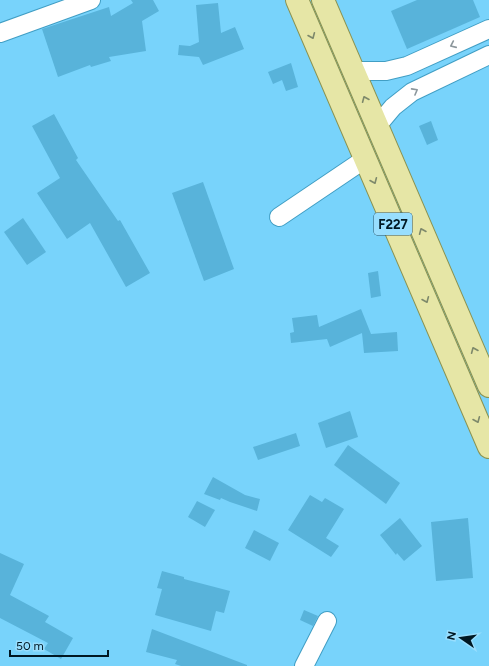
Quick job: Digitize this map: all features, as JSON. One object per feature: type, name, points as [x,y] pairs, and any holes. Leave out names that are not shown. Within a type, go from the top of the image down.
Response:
[{"type":"main road","name":"F227","points":[[297,0],[489,447]]},
{"type":"main road","name":"F227","points":[[323,0],[489,386]]},
{"type":"street","points":[[0,33],[91,0]]},
{"type":"street","points":[[353,71],[386,71],[407,66],[489,29]]},
{"type":"street","points":[[376,126],[393,107],[412,92],[489,55]]},
{"type":"street","points":[[279,216],[365,159]]},
{"type":"street","points":[[304,666],[327,621]]},
{"type":"building","points":[[131,0],[153,0],[159,11],[142,21],[146,51],[109,57],[111,61],[91,67],[90,65],[58,77],[42,29],[109,7],[111,16],[133,3]]},
{"type":"building","points":[[417,0],[473,0],[480,17],[407,49],[391,11]]},
{"type":"building","points":[[218,3],[221,33],[235,27],[244,49],[203,65],[199,57],[178,55],[179,45],[190,46],[199,42],[196,5]]},
{"type":"building","points":[[291,63],[298,87],[286,91],[282,80],[273,84],[268,72]]},
{"type":"building","points":[[54,114],[78,158],[76,160],[118,221],[120,220],[150,273],[126,287],[90,223],[67,239],[37,193],[60,178],[32,126]]},
{"type":"building","points":[[431,121],[438,140],[427,145],[419,126]]},
{"type":"building","points":[[203,182],[234,269],[204,281],[172,193]]},
{"type":"building","points":[[23,218],[46,252],[27,265],[4,232]]},
{"type":"building","points":[[378,271],[381,296],[371,298],[368,273]]},
{"type":"building","points":[[361,309],[371,334],[397,332],[398,351],[364,353],[362,333],[330,347],[327,339],[291,343],[290,333],[294,332],[292,318],[317,315],[319,327]]},
{"type":"building","points":[[350,411],[358,437],[326,448],[318,423]]},
{"type":"building","points":[[296,433],[300,446],[258,460],[253,447]]},
{"type":"building","points":[[348,445],[400,483],[386,504],[334,465]]},
{"type":"building","points":[[213,477],[245,495],[260,499],[257,511],[221,498],[220,500],[204,494]]},
{"type":"building","points":[[310,495],[322,502],[325,498],[344,509],[326,538],[339,546],[331,557],[288,530]]},
{"type":"building","points":[[197,501],[215,510],[205,527],[188,517]]},
{"type":"building","points":[[400,518],[422,546],[404,561],[397,553],[396,555],[380,535]]},
{"type":"building","points":[[468,518],[473,578],[436,581],[431,522]]},
{"type":"building","points":[[254,530],[279,543],[270,561],[245,548]]},
{"type":"building","points":[[0,553],[24,564],[10,595],[49,616],[45,622],[73,638],[61,659],[44,649],[48,643],[0,618]]},
{"type":"building","points":[[162,571],[184,577],[184,579],[230,591],[224,613],[216,611],[211,631],[155,615],[162,589],[157,588]]},
{"type":"building","points":[[304,610],[318,616],[313,626],[300,620]]},
{"type":"building","points":[[152,629],[247,666],[181,666],[175,664],[177,660],[146,652]]}]
